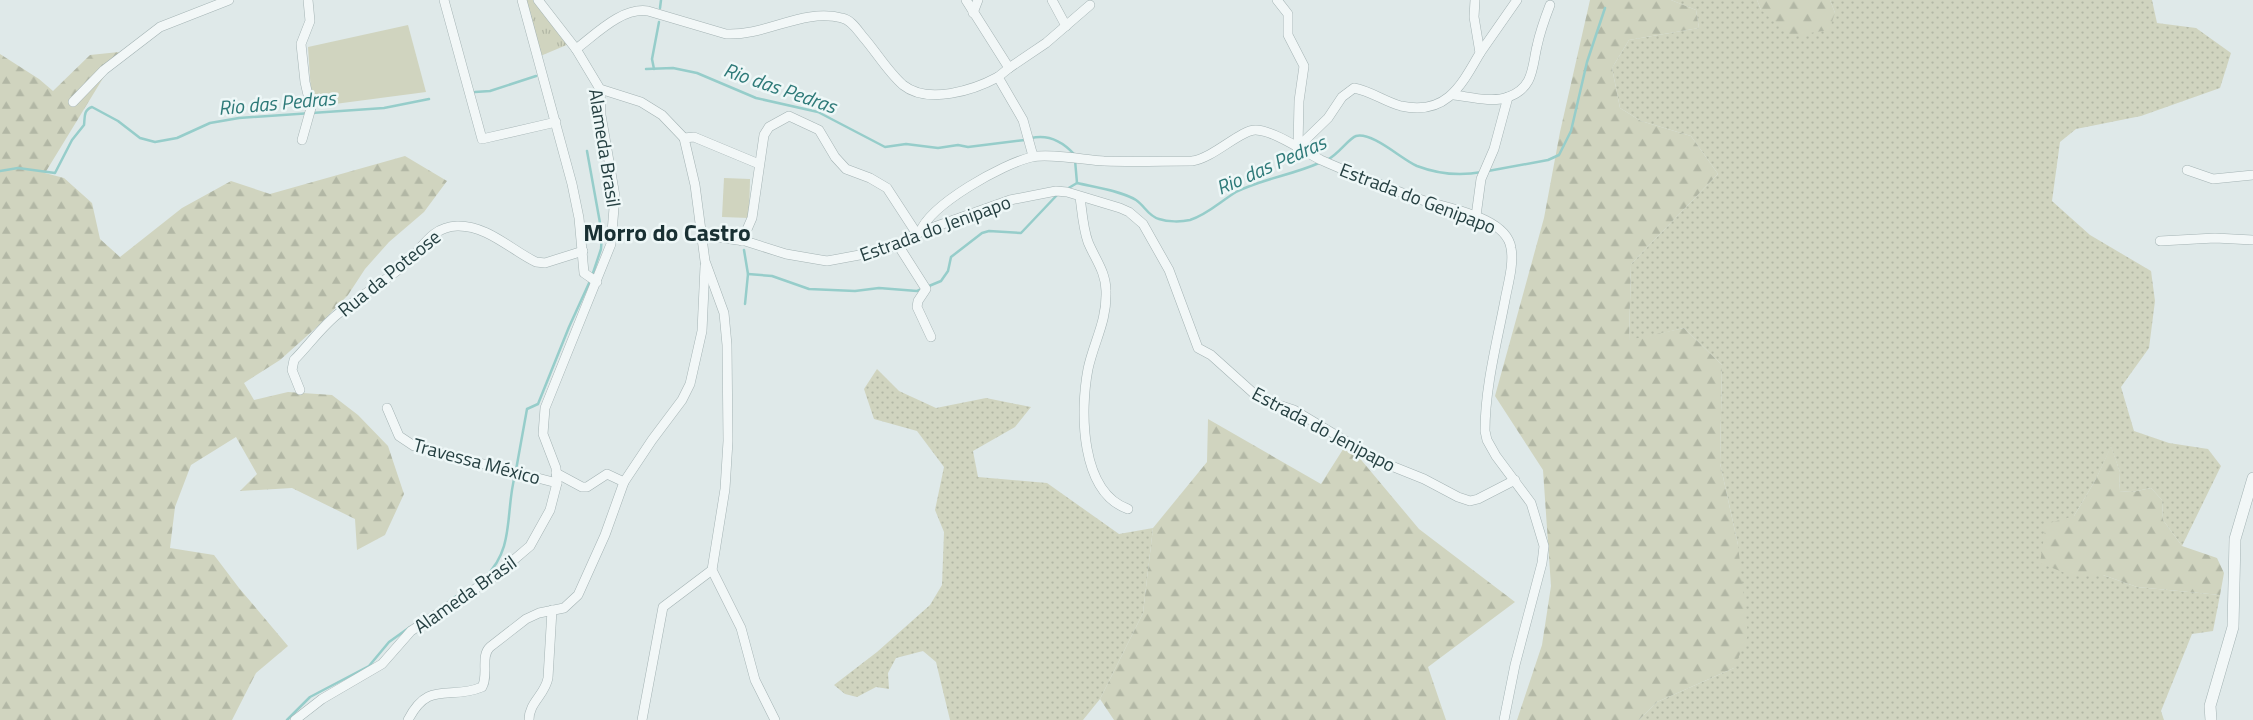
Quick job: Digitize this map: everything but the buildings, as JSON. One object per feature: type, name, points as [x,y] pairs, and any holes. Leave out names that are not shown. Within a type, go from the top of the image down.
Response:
[{"type":"street","points":[[73,102],[104,70],[160,27],[229,0]]},
{"type":"street","points":[[302,140],[311,112],[305,82],[301,44],[310,21],[308,0]]},
{"type":"street","points":[[444,0],[482,139],[556,122]]},
{"type":"street","name":"Alameda Brasil","points":[[522,0],[572,184],[583,251],[584,273],[598,282]]},
{"type":"street","name":"Alameda Brasil","points":[[295,720],[322,699],[382,664],[412,631],[520,557],[530,546],[543,525],[556,478],[543,434],[545,408],[598,282],[611,244],[615,214],[612,174],[601,115],[600,89],[576,49],[538,0]]},
{"type":"street","points":[[966,0],[1009,68]]},
{"type":"street","points":[[973,13],[978,0]]},
{"type":"street","points":[[1052,0],[1066,26]]},
{"type":"street","points":[[1277,0],[1288,14],[1288,36],[1304,66],[1299,102],[1298,147]]},
{"type":"street","points":[[1475,0],[1474,17],[1480,53]]},
{"type":"street","points":[[1298,147],[1328,118],[1342,96],[1354,88],[1402,106],[1432,106],[1454,95],[1480,53],[1517,0]]},
{"type":"street","points":[[576,49],[619,17],[637,9],[648,10],[726,34],[763,31],[804,17],[840,17],[852,24],[896,79],[914,90],[946,94],[979,87],[998,77],[1046,43],[1090,5]]},
{"type":"street","points":[[1454,95],[1493,99],[1508,97],[1529,80],[1534,69],[1536,46],[1550,5]]},
{"type":"street","points":[[998,77],[1023,120],[1033,156]]},
{"type":"street","points":[[600,89],[641,102],[662,115],[684,138],[695,185],[705,260],[721,304],[727,345],[728,441],[725,489],[712,570],[741,628],[755,680],[775,720]]},
{"type":"street","points":[[1476,216],[1481,179],[1494,149],[1508,97]]},
{"type":"street","points":[[742,240],[752,218],[759,164],[766,131],[786,116],[793,116],[821,132],[831,152],[846,168],[870,178],[887,188],[918,233]]},
{"type":"street","name":"Estrada do Genipapo","points":[[918,233],[931,215],[954,197],[996,172],[1033,156],[1106,161],[1202,160],[1246,132],[1256,130],[1270,134],[1384,186],[1434,205],[1476,216],[1503,231],[1508,237],[1512,249],[1512,260],[1485,424],[1487,440],[1531,503],[1544,546],[1542,564],[1515,665],[1504,720]]},
{"type":"street","points":[[684,138],[694,137],[759,164]]},
{"type":"street","points":[[2187,170],[2213,179],[2253,175]]},
{"type":"street","name":"Estrada do Jenipapo","points":[[701,235],[742,240],[786,254],[827,261],[863,256],[898,245],[918,233],[1010,200],[1056,191],[1120,208],[1129,212],[1143,224],[1169,270],[1198,348],[1211,355],[1260,399],[1294,410],[1379,461],[1424,479],[1465,500],[1478,499],[1515,480]]},
{"type":"street","points":[[1080,197],[1088,242],[1099,261],[1106,290],[1104,323],[1088,370],[1085,420],[1086,450],[1093,470],[1108,497],[1128,509]]},
{"type":"street","name":"Rua da Poteose","points":[[300,390],[292,370],[294,360],[339,313],[402,268],[429,236],[438,230],[458,226],[471,227],[488,233],[536,262],[545,263],[583,251]]},
{"type":"street","points":[[2160,241],[2215,238],[2253,240]]},
{"type":"street","points":[[898,245],[926,289],[918,301],[917,307],[931,337]]},
{"type":"street","points":[[408,720],[420,701],[432,695],[482,687],[485,682],[487,650],[526,619],[570,605],[578,595],[624,482],[682,400],[690,384],[703,321],[705,260]]},
{"type":"street","name":"Travessa México","points":[[387,408],[399,436],[414,446],[556,478],[582,487],[586,487],[607,474],[624,482]]},
{"type":"street","points":[[2211,720],[2210,706],[2233,627],[2235,539],[2253,478]]},
{"type":"street","points":[[642,720],[663,607],[712,570]]},
{"type":"street","points":[[529,720],[531,707],[547,685],[552,610]]},
{"type":"green space","points":[[522,0],[537,0],[569,44],[538,57]]},
{"type":"green space","points":[[1590,0],[1671,0],[1696,10],[1699,28],[1629,40],[1612,68],[1620,108],[1641,121],[1691,136],[1718,174],[1631,264],[1629,340],[1684,328],[1722,365],[1720,463],[1738,545],[1748,635],[1734,668],[1657,702],[1639,720],[1517,720],[1542,645],[1551,586],[1543,470],[1495,396],[1544,218],[1560,132]]},
{"type":"green space","points":[[1671,0],[1757,0],[1761,10],[1835,13],[1830,0],[2152,0],[2157,23],[2196,28],[2231,53],[2220,88],[2141,116],[2076,129],[2060,142],[2052,201],[2090,235],[2151,271],[2155,301],[2149,348],[2121,387],[2134,431],[2169,443],[2208,449],[2221,466],[2182,546],[2163,520],[2162,500],[2151,488],[2132,492],[2119,491],[2120,472],[2111,447],[2096,479],[2074,516],[2070,575],[2103,575],[2137,587],[2220,595],[2213,631],[2192,634],[2161,711],[2164,720],[1639,720],[1657,702],[1734,668],[1738,545],[1720,463],[1722,365],[1684,328],[1629,341],[1631,264],[1718,174],[1691,136],[1641,121],[1620,108],[1612,68],[1629,40],[1699,28],[1696,10]]},
{"type":"green space","points":[[1757,0],[1830,0],[1835,13],[1829,30],[1791,36],[1761,10]]},
{"type":"green space","points":[[408,25],[426,92],[312,107],[308,47]]},
{"type":"green space","points":[[119,52],[45,173],[64,178],[92,203],[100,239],[120,257],[182,208],[231,181],[270,194],[405,156],[447,181],[424,212],[389,242],[365,269],[348,295],[318,326],[280,360],[244,383],[254,400],[288,392],[332,395],[358,415],[388,446],[404,494],[385,535],[357,550],[355,519],[292,488],[240,491],[257,474],[236,437],[191,465],[175,507],[170,548],[214,555],[288,646],[256,673],[232,720],[0,720],[0,54],[39,79],[53,91],[90,55]]},
{"type":"green space","points":[[724,178],[750,179],[749,218],[722,217]]},
{"type":"green space","points":[[877,369],[899,391],[936,408],[986,398],[1031,407],[1015,427],[973,451],[978,477],[1047,483],[1119,534],[1153,528],[1143,613],[1100,699],[1083,720],[950,720],[936,662],[923,651],[896,658],[888,673],[889,689],[876,687],[857,697],[845,694],[834,685],[877,652],[930,605],[942,585],[944,532],[935,510],[944,467],[917,431],[874,419],[864,389]]},
{"type":"green space","points":[[1208,419],[1321,484],[1347,443],[1419,529],[1515,602],[1428,667],[1446,720],[1114,720],[1100,699],[1143,613],[1153,528],[1207,462]]},
{"type":"green space","points":[[2111,446],[2120,472],[2119,491],[2132,492],[2151,488],[2162,500],[2163,520],[2182,546],[2217,558],[2224,573],[2220,595],[2137,587],[2103,575],[2070,575],[2040,563],[2046,524],[2074,516],[2096,479]]},
{"type":"waterway","points":[[660,8],[661,0]]},
{"type":"waterway","name":"Rio das Pedras","points":[[1488,171],[1548,160],[1559,155],[1571,131],[1587,62],[1605,8]]},
{"type":"waterway","points":[[654,69],[652,59],[659,22]]},
{"type":"waterway","name":"Rio das Pedras","points":[[646,69],[673,68],[697,73],[756,98],[818,112],[885,147],[906,144],[938,148],[958,145],[968,147],[1025,140]]},
{"type":"waterway","name":"Rio das Pedras","points":[[475,92],[490,91],[536,76]]},
{"type":"waterway","name":"Rio das Pedras","points":[[0,171],[18,168],[55,173],[72,140],[84,125],[86,112],[92,107],[118,121],[140,138],[155,142],[177,138],[210,123],[239,118],[384,108],[429,99]]},
{"type":"waterway","name":"Rio das Pedras","points":[[1327,160],[1353,137],[1363,136],[1379,142],[1410,163],[1425,169],[1466,174],[1482,172]]},
{"type":"waterway","name":"Rio das Pedras","points":[[1031,138],[1043,137],[1055,140],[1074,154]]},
{"type":"waterway","points":[[587,151],[602,234],[601,249],[592,276]]},
{"type":"waterway","name":"Rio das Pedras","points":[[1075,160],[1077,183]]},
{"type":"waterway","name":"Rio das Pedras","points":[[1067,189],[1077,183],[1116,192],[1136,200],[1155,218],[1166,221],[1183,221],[1202,215],[1236,192],[1319,163]]},
{"type":"waterway","name":"Rio das Pedras","points":[[748,274],[772,276],[809,289],[855,291],[879,288],[917,291],[941,281],[948,271],[951,257],[982,233],[989,231],[1021,233],[1058,194]]},
{"type":"waterway","name":"Rio das Pedras","points":[[744,250],[748,274],[745,304]]},
{"type":"waterway","points":[[516,470],[527,409],[538,404],[590,281]]},
{"type":"waterway","points":[[485,577],[501,554],[505,542],[515,475]]},
{"type":"waterway","points":[[450,600],[460,594]]},
{"type":"waterway","points":[[287,720],[310,697],[369,666],[389,642],[410,627]]},
{"type":"district","name":"Morro do Castro","points":[[667,233]]}]
